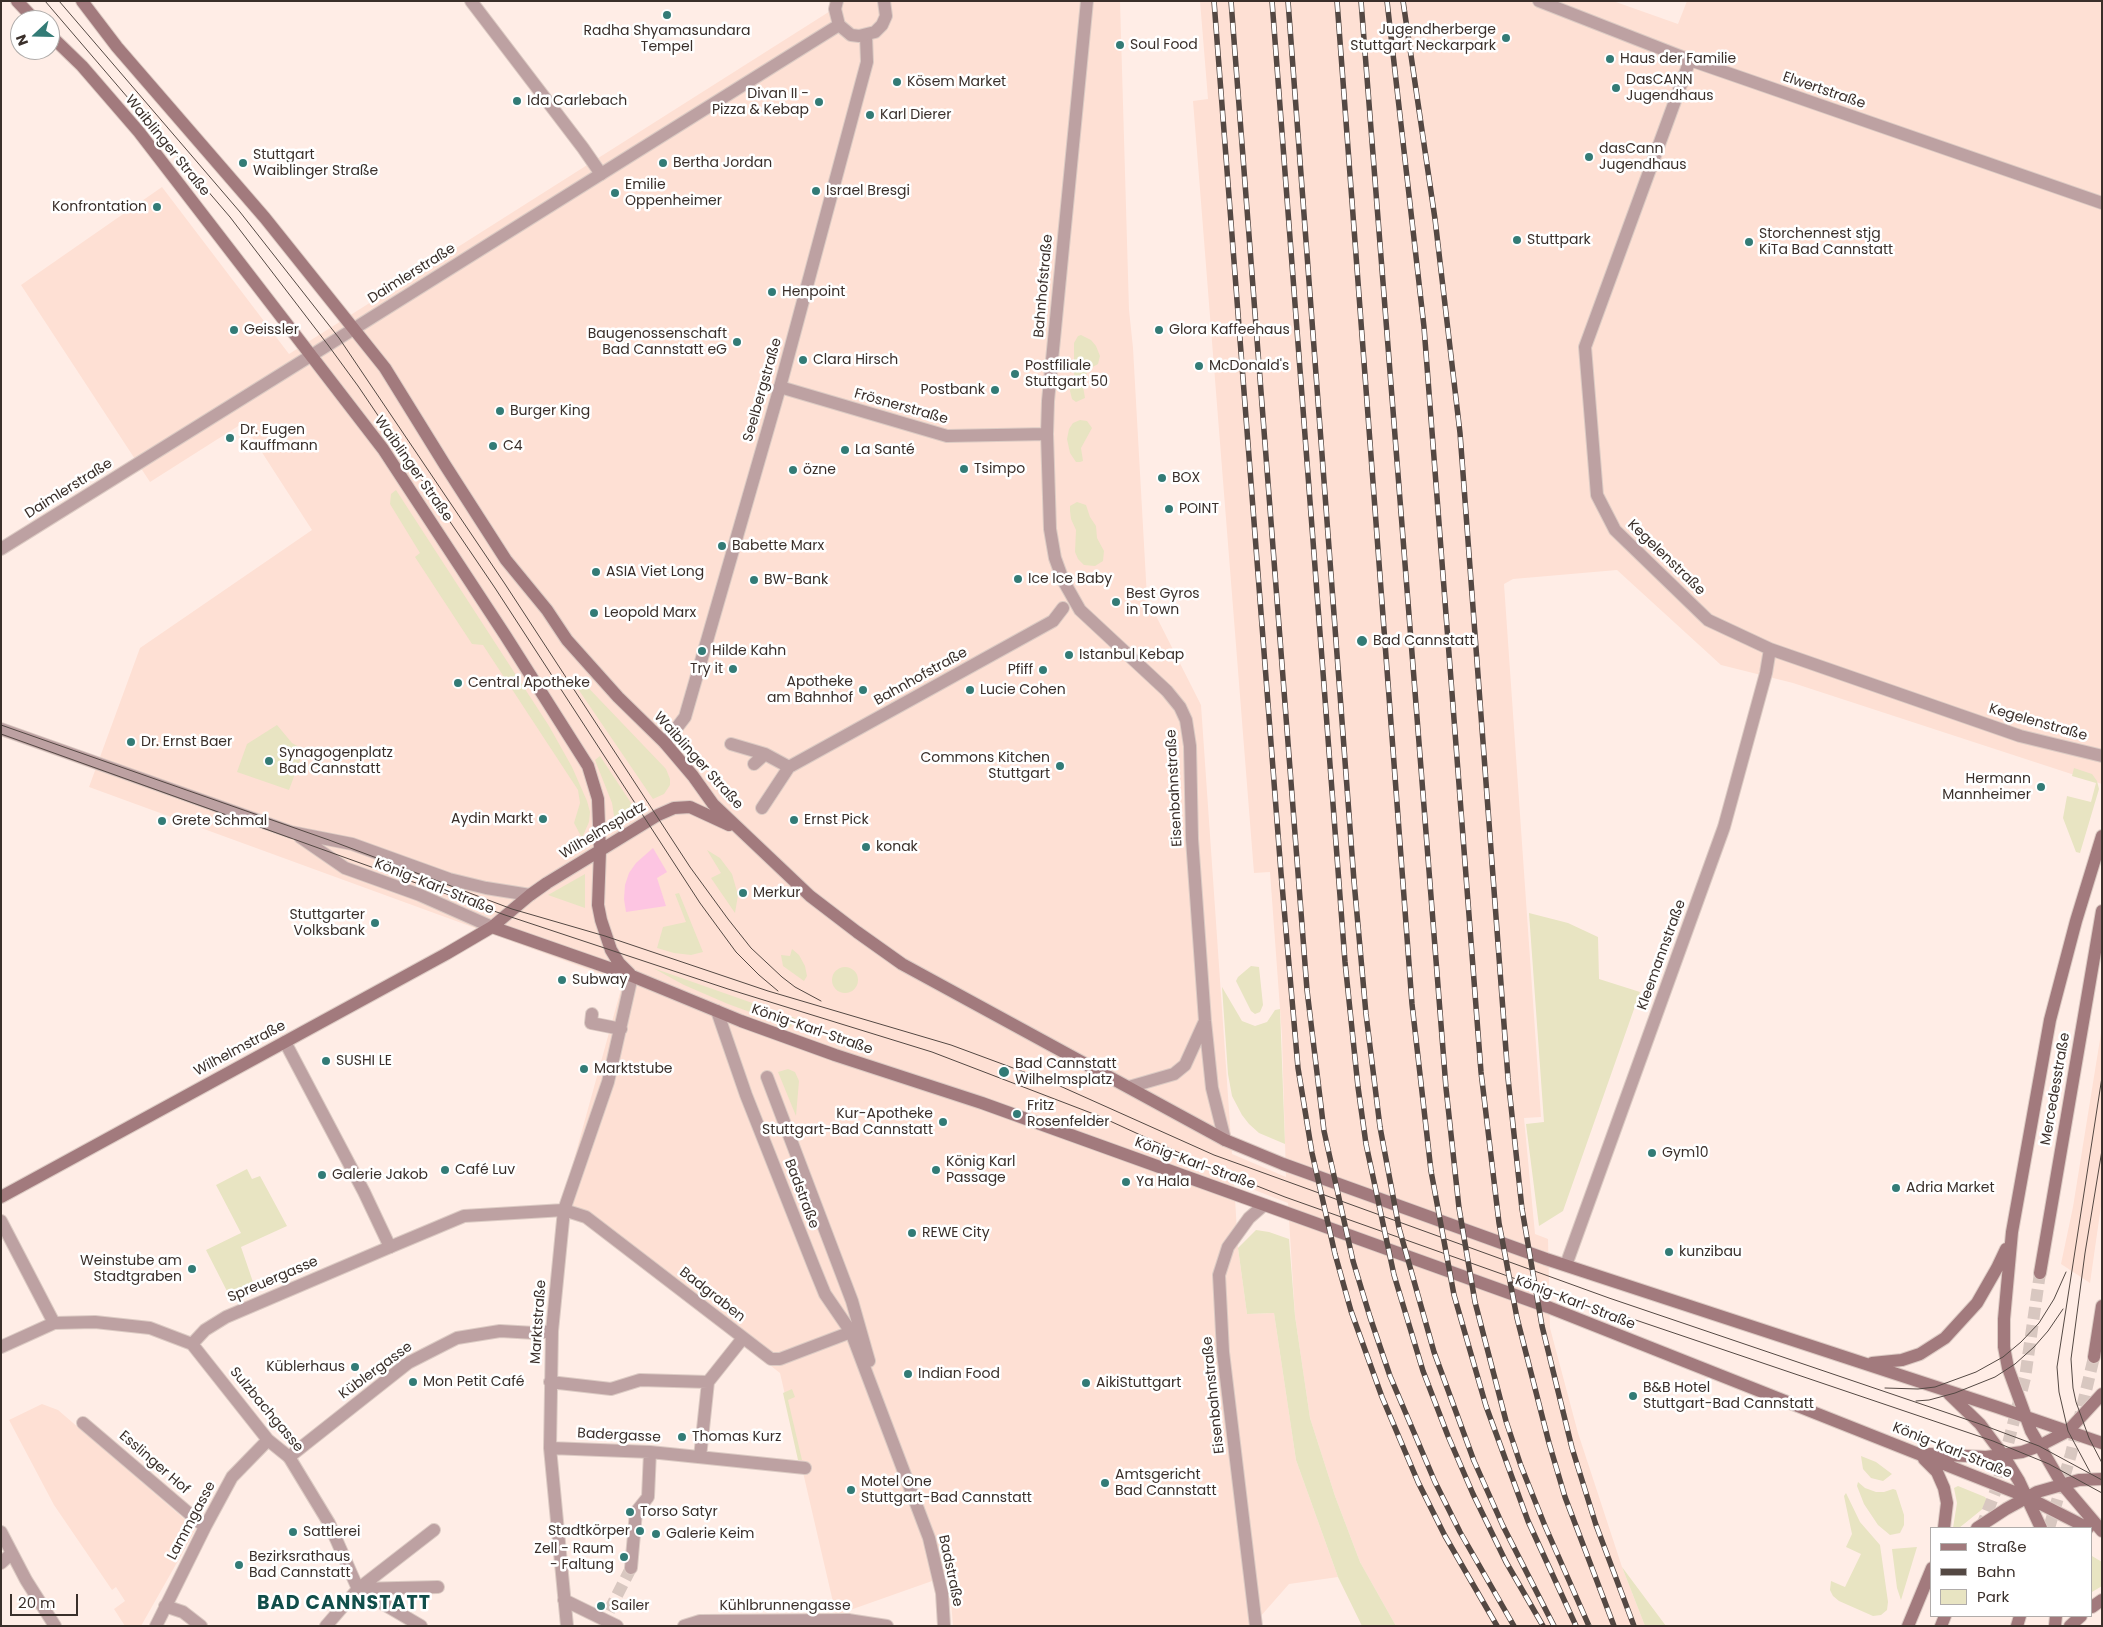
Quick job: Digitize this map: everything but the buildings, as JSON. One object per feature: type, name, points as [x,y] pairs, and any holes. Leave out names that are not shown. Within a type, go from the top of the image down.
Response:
[{"type":"main road","name":"Waiblinger Straße","points":[[82,1],[117,47],[265,218],[390,375],[445,466],[506,560],[547,610],[567,640],[618,697],[665,743],[693,776],[713,804],[741,830]]},
{"type":"main road","name":"Waiblinger Straße","points":[[60,45],[82,66],[139,132],[383,449],[588,766],[598,799],[600,851],[598,905],[600,920],[611,950],[619,963],[632,976]]},
{"type":"main road","name":"Wilhelmsplatz","points":[[492,927],[530,895],[648,821],[674,808],[690,807],[741,830]]},
{"type":"main road","points":[[741,830],[810,896],[902,964],[1225,1140],[1283,1164],[1566,1265],[2097,1441]]},
{"type":"main road","points":[[2102,836],[2076,921],[2050,1020],[2012,1232],[2006,1285],[2004,1347],[2011,1380],[2024,1416],[2039,1446],[2062,1484],[2102,1532]]},
{"type":"main road","name":"Mercedesstraße","points":[[2040,1273],[2102,911]]},
{"type":"main road","name":"König-Karl-Straße","points":[[492,927],[632,976],[717,1011],[835,1055],[982,1102],[1188,1175],[1264,1205],[1548,1307],[2027,1497],[2086,1527]]},
{"type":"main road","name":"Wilhelmstraße","points":[[1,1197],[492,927]]},
{"type":"main road","points":[[1860,1362],[1902,1360],[1928,1350],[1945,1338],[1966,1316],[1986,1289],[1998,1268],[2012,1232]]},
{"type":"main road","points":[[2094,1356],[2102,1306]]},
{"type":"main road","points":[[1940,1388],[1959,1402],[1993,1441],[2027,1497],[2041,1527]]},
{"type":"main road","points":[[1907,1449],[1938,1455],[1986,1457],[2039,1446],[2068,1431],[2102,1394]]},
{"type":"main road","points":[[1986,1457],[1992,1450],[1993,1441]]},
{"type":"main road","points":[[1907,1449],[1931,1464],[1941,1480],[1947,1503],[1944,1527]]},
{"type":"main road","points":[[1979,1527],[2027,1497],[2062,1484],[2079,1480],[2102,1479]]},
{"type":"main road","points":[[1908,1626],[1928,1584]]},
{"type":"main road","points":[[2070,1626],[2080,1617]]},
{"type":"street","points":[[470,1],[583,148],[600,174]]},
{"type":"street","points":[[837,1],[835,9],[839,25],[851,35],[866,36],[875,32],[882,25],[886,16],[884,1]]},
{"type":"street","name":"Bahnhofstraße","points":[[762,808],[789,768],[1053,621],[1068,603],[1063,580],[1055,558],[1052,538],[1047,434],[1048,401],[1087,1]]},
{"type":"street","name":"Elwertstraße","points":[[1540,1],[1690,60],[2102,203]]},
{"type":"street","name":"Daimlerstraße","points":[[1,549],[839,25]]},
{"type":"street","name":"Seelbergstraße","points":[[665,743],[685,717],[780,387],[867,62],[866,36]]},
{"type":"street","name":"Kegelenstraße","points":[[1690,60],[1585,347],[1597,495],[1615,530],[1708,620],[1770,649],[2020,736],[2102,756]]},
{"type":"street","name":"Frösnerstraße","points":[[780,387],[947,436],[1047,434]]},
{"type":"street","name":"Eisenbahnstraße","points":[[1068,603],[1080,610],[1167,692],[1180,707],[1186,720],[1190,746],[1192,839],[1205,1021],[1212,1088],[1225,1140]]},
{"type":"street","name":"Kleemannstraße","points":[[1566,1265],[1724,827],[1766,673],[1770,649]]},
{"type":"street","name":"König-Karl-Straße","points":[[1,729],[291,832],[352,844],[449,879],[486,888],[530,895]]},
{"type":"street","points":[[731,744],[758,759],[789,768]]},
{"type":"street","name":"König-Karl-Straße","points":[[291,832],[345,868],[420,895],[492,927]]},
{"type":"street","name":"Marktstraße","points":[[567,1626],[550,1448],[552,1331],[564,1210],[608,1082],[632,976]]},
{"type":"street","name":"Badstraße","points":[[717,1011],[746,1094],[821,1286],[851,1332],[929,1538],[939,1574],[945,1613],[944,1626]]},
{"type":"street","points":[[589,1017],[621,1029]]},
{"type":"street","name":"Eisenbahnstraße","points":[[1129,1087],[1174,1074],[1185,1065],[1205,1021]]},
{"type":"street","points":[[285,1042],[364,1192],[390,1247]]},
{"type":"street","name":"Badstraße","points":[[767,1077],[852,1301],[868,1356],[870,1383]]},
{"type":"street","name":"Eisenbahnstraße","points":[[1256,1626],[1223,1352],[1219,1276],[1228,1247],[1249,1218],[1264,1205]]},
{"type":"street","name":"Badgraben","points":[[564,1210],[586,1217],[771,1359],[780,1359],[851,1332]]},
{"type":"street","name":"Spreuergasse","points":[[192,1344],[205,1330],[226,1317],[464,1216],[564,1210]]},
{"type":"street","points":[[1,1221],[54,1323]]},
{"type":"street","points":[[1,1347],[54,1323],[95,1322],[150,1328],[192,1344]]},
{"type":"street","name":"Küblergasse","points":[[289,1458],[408,1363],[457,1338],[500,1331],[535,1333],[552,1331]]},
{"type":"street","points":[[700,1457],[708,1382],[744,1338]]},
{"type":"street","name":"Sulzbachgasse","points":[[192,1344],[268,1440],[289,1458],[329,1523],[358,1589]]},
{"type":"street","points":[[550,1382],[611,1389],[640,1380],[708,1382]]},
{"type":"street","name":"Esslinger Hof","points":[[83,1423],[205,1527]]},
{"type":"street","name":"Lammgasse","points":[[156,1626],[232,1477],[268,1440]]},
{"type":"street","name":"Badergasse","points":[[550,1448],[650,1452],[805,1468]]},
{"type":"street","points":[[631,1568],[636,1512],[648,1497],[650,1452]]},
{"type":"street","points":[[326,1626],[358,1589],[434,1530]]},
{"type":"street","points":[[1,1532],[11,1554],[55,1626]]},
{"type":"street","points":[[1,1563],[11,1554]]},
{"type":"street","points":[[358,1589],[438,1587]]},
{"type":"street","points":[[358,1589],[421,1626]]},
{"type":"street","points":[[564,1600],[607,1616],[617,1626]]},
{"type":"street","points":[[165,1606],[183,1612],[201,1626]]},
{"type":"street","name":"Kühlbrunnengasse","points":[[684,1626],[700,1621],[848,1620],[887,1626]]},
{"type":"shaded area","points":[[846,1],[1120,1],[1129,310],[1133,348],[1147,598],[1201,705],[1232,1154],[1286,1177],[1282,1036],[1270,872],[1254,873],[1193,101],[1208,99],[1200,1],[1613,1],[1678,24],[1687,1],[2102,1],[2102,784],[1793,683],[1721,665],[1617,570],[1513,579],[1504,584],[1541,1117],[1524,1118],[1535,1234],[1548,1239],[1550,1328],[1578,1433],[1622,1567],[1645,1626],[1396,1626],[1360,1562],[1335,1496],[1310,1418],[1295,1316],[1288,1203],[1234,1182],[1238,1248],[1247,1314],[1274,1313],[1296,1460],[1338,1577],[1289,1584],[1252,1626],[953,1626],[949,1575],[836,1615],[780,1373],[562,1203],[623,982],[89,787],[140,648],[312,530],[243,423],[150,482],[21,285],[162,187],[289,354]]},
{"type":"shaded area","points":[[653,848],[667,872],[657,878],[666,906],[626,912],[624,899],[625,885],[629,873],[636,863]]},
{"type":"shaded area","points":[[2102,1027],[2102,1199],[2090,1283],[2061,1264],[2073,1207]]},
{"type":"shaded area","points":[[42,1404],[58,1410],[196,1529],[141,1626],[125,1626],[114,1609],[125,1601],[116,1587],[112,1590],[54,1505],[9,1420]]},
{"type":"green space","points":[[1081,335],[1091,340],[1100,356],[1098,364],[1089,369],[1085,377],[1083,386],[1085,398],[1076,402],[1072,399],[1070,391],[1074,377],[1074,343],[1078,336]]},
{"type":"green space","points":[[1080,420],[1087,421],[1092,428],[1081,448],[1083,461],[1076,462],[1070,453],[1067,439],[1069,429],[1073,423]]},
{"type":"green space","points":[[396,490],[549,726],[572,767],[590,812],[589,822],[582,838],[574,823],[580,803],[578,790],[483,645],[472,644],[415,557],[420,553],[390,504],[391,494]]},
{"type":"green space","points":[[1077,502],[1086,505],[1090,517],[1096,526],[1097,538],[1104,551],[1103,561],[1095,566],[1084,565],[1078,559],[1075,552],[1076,530],[1071,519],[1070,506]]},
{"type":"green space","points":[[578,677],[666,769],[670,785],[664,794],[653,799],[572,680]]},
{"type":"green space","points":[[277,725],[292,743],[304,750],[289,790],[237,772],[247,744]]},
{"type":"green space","points":[[600,756],[635,809],[615,822],[612,803],[595,760]]},
{"type":"green space","points":[[2074,768],[2092,774],[2097,781],[2099,789],[2080,853],[2076,852],[2063,818],[2067,796],[2091,802],[2096,783],[2072,776]]},
{"type":"green space","points":[[707,850],[720,858],[732,874],[738,895],[735,913],[711,878],[721,873]]},
{"type":"green space","points":[[585,874],[585,908],[548,895]]},
{"type":"green space","points":[[679,893],[703,952],[691,955],[657,948],[663,927],[686,922],[675,894]]},
{"type":"green space","points":[[1529,913],[1568,923],[1598,937],[1599,979],[1640,992],[1563,1211],[1539,1226],[1526,1124],[1544,1122]]},
{"type":"green space","points":[[792,949],[799,955],[805,966],[807,976],[804,981],[783,966],[781,955],[790,956]]},
{"type":"green space","points":[[1251,966],[1259,967],[1263,1005],[1260,1012],[1255,1014],[1251,1011],[1236,981]]},
{"type":"green space","points":[[845,967],[854,971],[858,980],[854,989],[845,993],[836,989],[832,980],[836,971]]},
{"type":"green space","points":[[653,968],[795,1018],[791,1027],[728,1004],[684,985]]},
{"type":"green space","points":[[1222,987],[1242,1021],[1255,1026],[1267,1022],[1275,1010],[1280,1009],[1285,1144],[1259,1133],[1249,1124],[1232,1096],[1228,1074]]},
{"type":"green space","points":[[788,1069],[795,1072],[799,1081],[796,1116],[778,1072]]},
{"type":"green space","points":[[247,1169],[252,1179],[260,1176],[287,1226],[241,1247],[254,1285],[230,1297],[206,1250],[241,1233],[216,1185]]},
{"type":"green space","points":[[1256,1230],[1289,1239],[1295,1316],[1310,1418],[1335,1496],[1360,1562],[1396,1626],[1362,1626],[1338,1577],[1296,1460],[1274,1313],[1247,1314],[1238,1248]]},
{"type":"green space","points":[[792,1389],[795,1397],[788,1400],[802,1460],[798,1460],[783,1393]]},
{"type":"green space","points":[[1861,1456],[1876,1462],[1892,1474],[1883,1481],[1871,1478],[1863,1469]]},
{"type":"green space","points":[[1858,1482],[1865,1488],[1876,1492],[1896,1490],[1904,1515],[1904,1525],[1900,1533],[1890,1535],[1878,1525],[1864,1504],[1857,1486]]},
{"type":"green space","points":[[1958,1486],[1985,1497],[1988,1501],[1985,1507],[1960,1527],[1953,1527],[1957,1503],[1954,1488]]},
{"type":"green space","points":[[1846,1493],[1860,1522],[1880,1545],[1888,1602],[1887,1610],[1881,1615],[1873,1616],[1839,1601],[1830,1590],[1831,1581],[1845,1587],[1861,1554],[1846,1547],[1852,1534],[1844,1496]]},
{"type":"green space","points":[[1917,1547],[1901,1600],[1897,1588],[1892,1549]]},
{"type":"green space","points":[[2093,1557],[2102,1562],[2102,1586],[2093,1591]]},
{"type":"green space","points":[[1622,1567],[1666,1626],[1645,1626]]},
{"type":"tunnel","points":[[1981,1527],[1996,1490],[2025,1378],[2040,1273]]},
{"type":"tunnel","points":[[2049,1527],[2071,1454],[2094,1357]]},
{"type":"tunnel","points":[[609,1611],[631,1568]]},
{"type":"tram line","points":[[45,1],[230,217],[328,345],[358,386],[495,588],[700,903],[736,952],[778,991]]},
{"type":"tram line","points":[[59,1],[240,212],[339,338],[505,584],[690,867],[728,919],[751,948],[782,977],[795,987],[821,1001]]},
{"type":"tram line","points":[[1,725],[329,840],[512,909],[605,936],[768,991],[951,1045],[1051,1082],[1214,1155],[1609,1298],[1980,1424],[2039,1446],[2102,1480]]},
{"type":"tram line","points":[[1,734],[505,915],[728,989],[932,1052],[1099,1116],[1219,1171],[1285,1197],[1547,1290],[1993,1441],[2049,1464],[2102,1493]]},
{"type":"tram line","points":[[2090,1472],[2068,1431],[2059,1392],[2057,1367],[2102,1077]]},
{"type":"tram line","points":[[2102,1150],[2085,1253],[2071,1359],[2076,1402],[2089,1438],[2102,1463]]},
{"type":"tram line","points":[[1885,1388],[1918,1389],[1935,1387],[1976,1372],[2003,1357],[2039,1323],[2054,1299],[2066,1272]]},
{"type":"tram line","points":[[1916,1401],[1929,1400],[1955,1393],[1995,1377],[2015,1364],[2034,1347],[2063,1309]]},
{"type":"railway","points":[[1214,1],[1281,873],[1298,1068],[1312,1153],[1335,1254],[1351,1311],[1382,1397],[1418,1482],[1445,1536],[1497,1626]]},
{"type":"railway","points":[[1231,1],[1307,990],[1324,1131],[1353,1261],[1390,1376],[1435,1482],[1460,1532],[1514,1626]]},
{"type":"railway","points":[[1272,1],[1345,962],[1366,1144],[1394,1275],[1423,1371],[1473,1494],[1506,1562],[1543,1626]]},
{"type":"railway","points":[[1288,1],[1354,881],[1366,1014],[1380,1127],[1399,1228],[1434,1352],[1474,1461],[1503,1526],[1554,1626]]},
{"type":"railway","points":[[1337,1],[1412,1004],[1431,1171],[1454,1295],[1486,1406],[1528,1521],[1576,1626]]},
{"type":"railway","points":[[1361,1],[1446,1088],[1459,1208],[1475,1302],[1506,1421],[1521,1466],[1545,1526],[1589,1626]]},
{"type":"railway","points":[[1387,1],[1424,327],[1481,1072],[1499,1223],[1517,1318],[1549,1443],[1565,1497],[1614,1626]]},
{"type":"railway","points":[[1403,1],[1435,219],[1460,433],[1508,1078],[1522,1209],[1542,1326],[1572,1448],[1596,1525],[1634,1626]]},
{"type":"place","name":"Radha Shyamasundara Tempel","points":[[667,15]]},
{"type":"place","name":"Jugendherberge Stuttgart Neckarpark","points":[[1506,38]]},
{"type":"place","name":"Soul Food","points":[[1120,45]]},
{"type":"place","name":"Haus der Familie","points":[[1610,59]]},
{"type":"place","name":"Kösem Market","points":[[897,82]]},
{"type":"place","name":"DasCANN Jugendhaus","points":[[1616,88]]},
{"type":"place","name":"Ida Carlebach","points":[[517,101]]},
{"type":"place","name":"Divan II - Pizza & Kebap","points":[[819,102]]},
{"type":"place","name":"Karl Dierer","points":[[870,115]]},
{"type":"place","name":"dasCann Jugendhaus","points":[[1589,157]]},
{"type":"place","name":"Stuttgart Waiblinger Straße","points":[[243,163]]},
{"type":"place","name":"Bertha Jordan","points":[[663,163]]},
{"type":"place","name":"Israel Bresgi","points":[[816,191]]},
{"type":"place","name":"Emilie Oppenheimer","points":[[615,193]]},
{"type":"place","name":"Konfrontation","points":[[157,207]]},
{"type":"place","name":"Stuttpark","points":[[1517,240]]},
{"type":"place","name":"Storchennest stjg KiTa Bad Cannstatt","points":[[1749,242]]},
{"type":"place","name":"Henpoint","points":[[772,292]]},
{"type":"place","name":"Geissler","points":[[234,330]]},
{"type":"place","name":"Glora Kaffeehaus","points":[[1159,330]]},
{"type":"place","name":"Baugenossenschaft Bad Cannstatt eG","points":[[737,342]]},
{"type":"place","name":"Clara Hirsch","points":[[803,360]]},
{"type":"place","name":"McDonald's","points":[[1199,366]]},
{"type":"place","name":"Postfiliale Stuttgart 50","points":[[1015,374]]},
{"type":"place","name":"Postbank","points":[[995,390]]},
{"type":"place","name":"Burger King","points":[[500,411]]},
{"type":"place","name":"Dr. Eugen Kauffmann","points":[[230,438]]},
{"type":"place","name":"C4","points":[[493,446]]},
{"type":"place","name":"La Santé","points":[[845,450]]},
{"type":"place","name":"Tsimpo","points":[[964,469]]},
{"type":"place","name":"özne","points":[[793,470]]},
{"type":"place","name":"BOX","points":[[1162,478]]},
{"type":"place","name":"POINT","points":[[1169,509]]},
{"type":"place","name":"Babette Marx","points":[[722,546]]},
{"type":"place","name":"ASIA Viet Long","points":[[596,572]]},
{"type":"place","name":"Ice Ice Baby","points":[[1018,579]]},
{"type":"place","name":"BW-Bank","points":[[754,580]]},
{"type":"place","name":"Best Gyros in Town","points":[[1116,602]]},
{"type":"place","name":"Leopold Marx","points":[[594,613]]},
{"type":"place","name":"Bad Cannstatt","points":[[1362,641]]},
{"type":"place","name":"Hilde Kahn","points":[[702,651]]},
{"type":"place","name":"Istanbul Kebap","points":[[1069,655]]},
{"type":"place","name":"Try it","points":[[733,669]]},
{"type":"place","name":"Pfiff","points":[[1043,670]]},
{"type":"place","name":"Central Apotheke","points":[[458,683]]},
{"type":"place","name":"Apotheke am Bahnhof","points":[[863,690]]},
{"type":"place","name":"Lucie Cohen","points":[[970,690]]},
{"type":"place","name":"Dr. Ernst Baer","points":[[131,742]]},
{"type":"place","name":"Synagogenplatz Bad Cannstatt","points":[[269,761]]},
{"type":"place","name":"Commons Kitchen Stuttgart","points":[[1060,766]]},
{"type":"place","name":"Hermann Mannheimer","points":[[2041,787]]},
{"type":"place","name":"Aydin Markt","points":[[543,819]]},
{"type":"place","name":"Ernst Pick","points":[[794,820]]},
{"type":"place","name":"Grete Schmal","points":[[162,821]]},
{"type":"place","name":"konak","points":[[866,847]]},
{"type":"place","name":"Merkur","points":[[743,893]]},
{"type":"place","name":"Stuttgarter Volksbank","points":[[375,923]]},
{"type":"place","name":"Subway","points":[[562,980]]},
{"type":"place","name":"SUSHI LE","points":[[326,1061]]},
{"type":"place","name":"Marktstube","points":[[584,1069]]},
{"type":"place","name":"Bad Cannstatt Wilhelmsplatz","points":[[1004,1072]]},
{"type":"place","name":"Fritz Rosenfelder","points":[[1017,1114]]},
{"type":"place","name":"Kur-Apotheke Stuttgart-Bad Cannstatt","points":[[943,1122]]},
{"type":"place","name":"Gym10","points":[[1652,1153]]},
{"type":"place","name":"Café Luv","points":[[445,1170]]},
{"type":"place","name":"König Karl Passage","points":[[936,1170]]},
{"type":"place","name":"Galerie Jakob","points":[[322,1175]]},
{"type":"place","name":"Ya Hala","points":[[1126,1182]]},
{"type":"place","name":"Adria Market","points":[[1896,1188]]},
{"type":"place","name":"REWE City","points":[[912,1233]]},
{"type":"place","name":"kunzibau","points":[[1669,1252]]},
{"type":"place","name":"Weinstube am Stadtgraben","points":[[192,1269]]},
{"type":"place","name":"Küblerhaus","points":[[355,1367]]},
{"type":"place","name":"Indian Food","points":[[908,1374]]},
{"type":"place","name":"Mon Petit Café","points":[[413,1382]]},
{"type":"place","name":"AikiStuttgart","points":[[1086,1383]]},
{"type":"place","name":"B&B Hotel Stuttgart-Bad Cannstatt","points":[[1633,1396]]},
{"type":"place","name":"Thomas Kurz","points":[[682,1437]]},
{"type":"place","name":"Amtsgericht Bad Cannstatt","points":[[1105,1483]]},
{"type":"place","name":"Motel One Stuttgart-Bad Cannstatt","points":[[851,1490]]},
{"type":"place","name":"Torso Satyr","points":[[630,1512]]},
{"type":"place","name":"Stadtkörper","points":[[640,1531]]},
{"type":"place","name":"Sattlerei","points":[[293,1532]]},
{"type":"place","name":"Galerie Keim","points":[[656,1534]]},
{"type":"place","name":"Zell - Raum - Faltung","points":[[624,1557]]},
{"type":"place","name":"Bezirksrathaus Bad Cannstatt","points":[[239,1565]]},
{"type":"place","name":"Sailer","points":[[601,1606]]},
{"type":"district","name":"BAD CANNSTATT","points":[[344,1604]]}]
